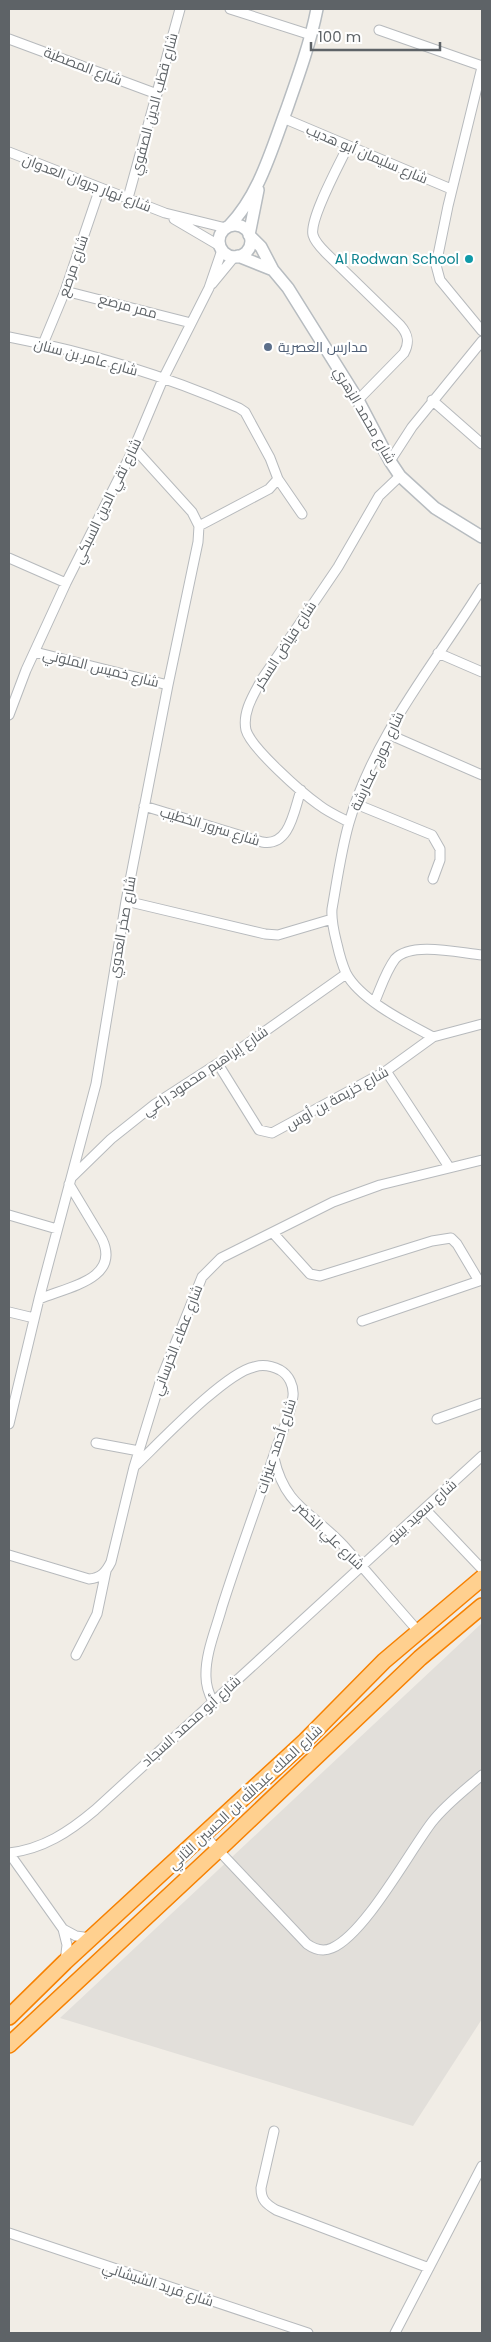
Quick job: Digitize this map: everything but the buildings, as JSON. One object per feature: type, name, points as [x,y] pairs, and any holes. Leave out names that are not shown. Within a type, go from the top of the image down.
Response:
[{"type":"highway","name":"شارع الملك عبدالله بن الحسين الثاني","points":[[9,2017],[65,1962],[205,1836],[306,1741],[384,1661],[482,1578]]},
{"type":"highway","name":"شارع الملك عبدالله بن الحسين الثاني","points":[[9,2045],[420,1658],[482,1606]]},
{"type":"street","name":"شارع قطب الدين الصفوي","points":[[128,198],[180,9]]},
{"type":"street","points":[[230,9],[311,35]]},
{"type":"street","points":[[259,183],[248,249],[236,256],[230,256],[221,248],[220,236],[242,212],[259,183],[311,35],[317,9]]},
{"type":"street","points":[[379,30],[482,66],[451,189],[437,256],[437,271],[450,294],[482,331]]},
{"type":"street","name":"شارع المصطبة","points":[[9,39],[157,94]]},
{"type":"street","name":"شارع سليمان أبو هديب","points":[[283,118],[451,189]]},
{"type":"street","points":[[348,146],[318,210],[312,234],[326,254],[400,325],[406,332],[408,346],[398,361],[358,400]]},
{"type":"street","name":"شارع نهار جروان العدوان","points":[[9,153],[165,213],[227,227]]},
{"type":"street","name":"شارع مرصع","points":[[44,344],[65,291],[100,188]]},
{"type":"street","name":"شارع نهار جروان العدوان","points":[[165,213],[221,248]]},
{"type":"street","points":[[227,227],[241,226],[250,236]]},
{"type":"street","name":"شارع محمد الزهري","points":[[250,236],[261,247],[273,270],[288,288],[358,400],[400,476],[435,508],[482,537]]},
{"type":"street","name":"شارع تقي الدين السبكي","points":[[9,715],[66,583],[134,448],[163,379],[209,288],[221,248]]},
{"type":"street","name":"شارع محمد الزهري","points":[[236,256],[273,270]]},
{"type":"street","name":"شارع تقي الدين السبكي","points":[[209,288],[236,256]]},
{"type":"street","name":"ممر مرصع","points":[[65,291],[191,323]]},
{"type":"street","name":"شارع عامر بن سنان","points":[[9,337],[44,344],[163,379],[232,404],[245,412],[270,458],[278,479],[302,514]]},
{"type":"street","points":[[390,461],[432,400],[482,341]]},
{"type":"street","points":[[432,400],[482,444]]},
{"type":"street","points":[[134,448],[192,512],[199,526],[269,489],[278,479]]},
{"type":"street","name":"شارع فياض السكر","points":[[350,822],[319,805],[258,750],[246,730],[248,707],[262,679],[338,567],[380,496],[400,476]]},
{"type":"street","name":"شارع صخر العدوي","points":[[9,1424],[34,1318],[96,1084],[126,901],[168,685],[197,552],[199,526]]},
{"type":"street","points":[[9,558],[66,583]]},
{"type":"street","name":"شارع جورج عكارشة","points":[[433,1037],[362,992],[346,974],[332,919],[339,869],[356,804],[404,704],[482,588]]},
{"type":"street","name":"شارع خميس الملوني","points":[[35,652],[168,685]]},
{"type":"street","points":[[438,653],[482,672]]},
{"type":"street","points":[[388,734],[482,775]]},
{"type":"street","name":"شارع سرور الخطيب","points":[[144,806],[262,842],[273,843],[285,835],[301,790]]},
{"type":"street","points":[[356,804],[432,835],[440,849],[440,860],[433,880]]},
{"type":"street","points":[[126,901],[265,934],[278,935],[332,919]]},
{"type":"street","points":[[375,1001],[388,970],[396,958],[406,952],[414,949],[482,955]]},
{"type":"street","name":"شارع إبراهيم محمود راعي","points":[[70,1180],[133,1120],[218,1064],[346,974]]},
{"type":"street","name":"شارع خزيمة بن أوس","points":[[218,1064],[259,1130],[268,1133],[279,1131],[386,1071],[433,1037],[482,1024]]},
{"type":"street","points":[[386,1071],[450,1167]]},
{"type":"street","name":"شارع عطاء الخرساني","points":[[76,1655],[98,1614],[106,1571],[113,1554],[134,1467],[171,1348],[202,1278],[221,1258],[325,1206],[352,1195],[450,1167],[482,1160]]},
{"type":"street","points":[[39,1299],[89,1279],[100,1272],[106,1261],[106,1247],[70,1180]]},
{"type":"street","points":[[9,1215],[57,1229]]},
{"type":"street","points":[[273,1233],[308,1272],[320,1276],[334,1274],[440,1238],[450,1238],[457,1244],[480,1281],[362,1321]]},
{"type":"street","points":[[9,1312],[34,1318]]},
{"type":"street","name":"شارع أحمد عنيزات","points":[[134,1467],[195,1409],[225,1384],[253,1367],[262,1365],[274,1367],[284,1372],[293,1389],[289,1412],[240,1550],[211,1644],[206,1676],[207,1687],[213,1702]]},
{"type":"street","points":[[437,1418],[482,1403]]},
{"type":"street","points":[[96,1443],[139,1451]]},
{"type":"street","name":"شارع علي الخضر","points":[[274,1456],[278,1477],[294,1503],[341,1543],[418,1632]]},
{"type":"street","name":"شارع سعيد بينو","points":[[362,1567],[482,1456]]},
{"type":"street","points":[[425,1509],[482,1570]]},
{"type":"street","points":[[9,1555],[89,1579],[96,1578],[106,1571]]},
{"type":"street","name":"شارع أبو محمد السجاد","points":[[9,1853],[27,1850],[48,1842],[81,1822],[305,1616],[362,1567]]},
{"type":"street","points":[[205,1836],[307,1944],[313,1948],[331,1949],[346,1938],[374,1905],[440,1812],[482,1775]]},
{"type":"street","points":[[22,1870],[27,1850]]},
{"type":"street","points":[[9,1853],[63,1929],[67,1945],[65,1962]]},
{"type":"street","points":[[63,1929],[76,1936],[92,1938]]},
{"type":"street","points":[[274,2131],[261,2188],[261,2197],[266,2204],[276,2210],[429,2268]]},
{"type":"street","points":[[395,2333],[429,2268],[479,2182],[482,2166]]},
{"type":"street","name":"شارع فريد الشيشاني","points":[[9,2233],[280,2329],[308,2333]]},
{"type":"shaded area","points":[[482,1623],[482,2019],[413,2126],[60,2018]]},
{"type":"place","name":"Al Rodwan School","points":[[469,259]]},
{"type":"place","name":"مدارس العصرية","points":[[268,347]]}]
